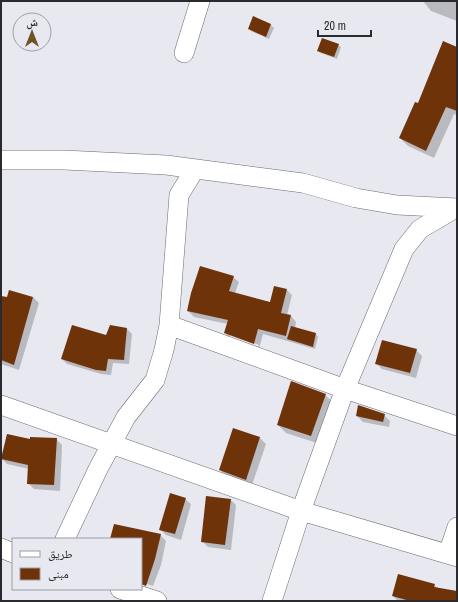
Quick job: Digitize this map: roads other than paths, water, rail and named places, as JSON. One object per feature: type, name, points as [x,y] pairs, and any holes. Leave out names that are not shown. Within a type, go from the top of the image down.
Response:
[{"type":"street","points":[[184,53],[200,1]]},
{"type":"street","points":[[1,160],[80,161],[166,165],[303,183],[356,198],[397,205],[456,208]]},
{"type":"street","points":[[65,538],[126,417],[155,380],[164,350],[169,325],[179,196],[195,169]]},
{"type":"street","points":[[272,601],[301,511],[345,389],[404,249],[420,229],[456,208]]},
{"type":"street","points":[[169,325],[345,389],[457,426]]},
{"type":"street","points":[[1,405],[301,511],[452,556],[457,527]]},
{"type":"street","points":[[1,548],[12,553]]},
{"type":"street","points":[[123,590],[158,601]]}]
